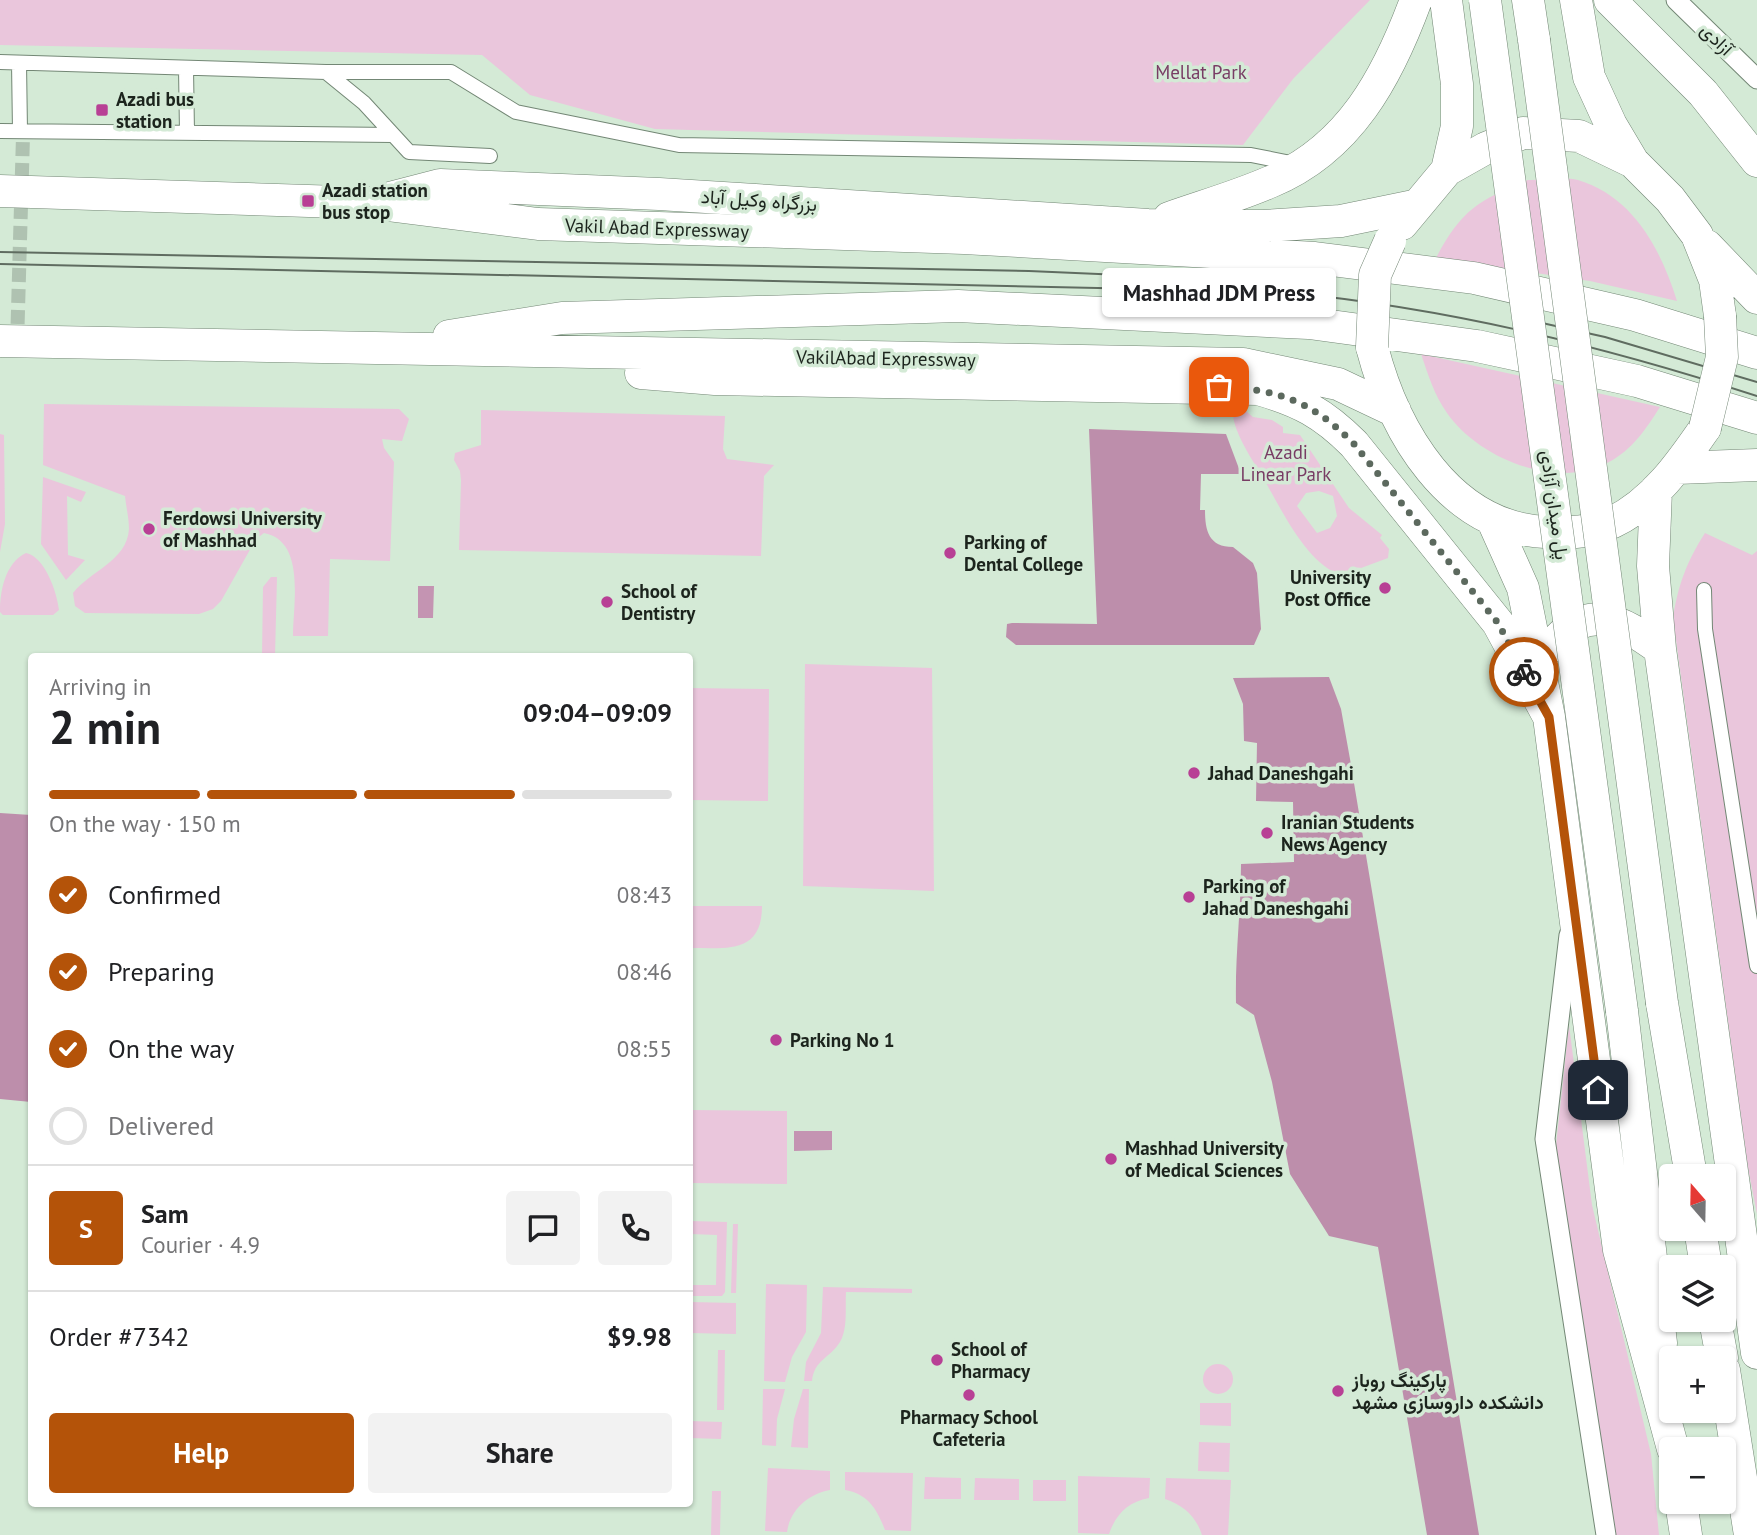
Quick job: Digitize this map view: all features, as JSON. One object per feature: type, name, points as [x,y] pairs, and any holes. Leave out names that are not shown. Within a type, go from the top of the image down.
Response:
[{"type":"highway","points":[[1148,225],[1271,182],[1302,166],[1353,121],[1388,70],[1416,0]]},
{"type":"highway","points":[[1446,0],[1457,84],[1457,126],[1447,170]]},
{"type":"highway","name":"پل میدان آزادی","points":[[1485,0],[1622,1011],[1672,1437]]},
{"type":"highway","points":[[1528,0],[1662,1003],[1689,1164]]},
{"type":"highway","points":[[1576,0],[1589,77],[1611,125],[1633,162],[1757,298]]},
{"type":"highway","points":[[1610,0],[1703,93],[1757,161]]},
{"type":"highway","points":[[1633,162],[1579,136],[1523,133],[1486,148],[1447,170],[1414,206],[1391,241],[1375,275],[1372,347],[1380,379],[1395,411],[1438,478],[1463,504],[1493,521],[1526,531],[1577,533],[1614,522],[1667,479],[1705,428],[1722,357],[1715,280],[1697,235]]},
{"type":"highway","name":"بزرگراه وکیل آباد","points":[[371,203],[440,185],[659,194],[1148,225]]},
{"type":"highway","name":"Vakil Abad Expressway","points":[[0,191],[371,203],[538,224],[964,238],[1315,258],[1474,278],[1635,314],[1757,353]]},
{"type":"highway","points":[[1148,225],[1264,226],[1341,221],[1414,206]]},
{"type":"highway","points":[[368,349],[562,318],[957,306],[1309,323],[1476,346],[1637,382],[1757,418]]},
{"type":"highway","points":[[0,341],[368,349],[715,379],[1258,388],[1300,401],[1331,421],[1354,444],[1498,623],[1549,717]]},
{"type":"highway","name":"VakilAbad Expressway","points":[[368,349],[1243,364],[1338,384],[1395,411]]},
{"type":"highway","points":[[1667,479],[1757,465]]},
{"type":"highway","points":[[1667,479],[1653,566],[1660,649],[1757,1353]]},
{"type":"highway","points":[[1493,521],[1522,588],[1539,664],[1549,717],[1619,1250],[1670,1437]]},
{"type":"highway","points":[[1539,664],[1564,630],[1592,619],[1626,624],[1660,649]]},
{"type":"highway","points":[[1732,1423],[1750,1535]]},
{"type":"highway","points":[[1683,1514],[1686,1535]]},
{"type":"street","name":"آزادی","points":[[1676,0],[1757,79]]},
{"type":"street","points":[[0,62],[326,72],[451,72],[516,112],[679,145],[1251,155],[1302,166]]},
{"type":"street","points":[[19,63],[20,131]]},
{"type":"street","points":[[186,68],[187,133]]},
{"type":"street","points":[[326,72],[364,103],[409,152],[490,156]]},
{"type":"street","points":[[0,131],[393,135]]},
{"type":"street","points":[[1704,590],[1705,629],[1757,966]]},
{"type":"street","points":[[1573,903],[1557,1019],[1545,1139],[1606,1535]]},
{"type":"green space","name":"Mellat Park","points":[[0,0],[1370,0],[1293,79],[1243,145],[655,129],[530,95],[482,55],[0,45]]},
{"type":"green space","points":[[1528,180],[1578,180],[1615,199],[1630,212],[1653,245],[1663,263],[1677,301],[1590,281],[1436,258],[1454,228],[1473,209],[1496,194]]},
{"type":"green space","points":[[1421,354],[1660,407],[1632,445],[1609,462],[1588,470],[1566,473],[1543,471],[1498,456],[1461,429],[1438,399]]},
{"type":"green space","points":[[44,404],[399,409],[409,419],[402,441],[382,439],[384,448],[394,462],[390,561],[330,559],[328,636],[293,636],[295,591],[292,561],[277,538],[264,533],[256,539],[221,601],[213,609],[199,614],[85,613],[75,606],[73,593],[115,558],[127,540],[129,529],[125,496],[43,465]]},
{"type":"green space","name":"Azadi Linear Park","points":[[1240,406],[1253,417],[1272,420],[1283,427],[1283,433],[1300,435],[1349,508],[1382,535],[1380,538],[1389,549],[1388,558],[1361,568],[1353,567],[1342,575],[1317,560],[1295,533],[1248,453],[1235,424],[1234,408]],"holes":[[[1319,491],[1333,496],[1337,516],[1330,528],[1317,533],[1297,506],[1306,493]]]},
{"type":"green space","points":[[481,410],[725,416],[723,449],[727,459],[774,465],[764,476],[761,556],[459,550],[461,481],[460,471],[454,460],[455,453],[481,445]]},
{"type":"green space","points":[[0,434],[4,435],[5,524],[0,552]]},
{"type":"green space","points":[[43,477],[86,492],[81,502],[67,496],[68,555],[85,560],[66,580],[41,544]]},
{"type":"green space","points":[[1705,533],[1752,555],[1757,551],[1757,1214],[1748,1168],[1673,618],[1684,574]]},
{"type":"green space","points":[[26,553],[39,561],[49,576],[59,610],[53,615],[3,615],[0,612],[5,578],[13,563]]},
{"type":"green space","points":[[271,577],[277,577],[275,653],[262,653],[263,587]]},
{"type":"green space","points":[[805,664],[932,668],[934,891],[803,886]]},
{"type":"green space","points":[[693,688],[769,689],[768,801],[693,800]]},
{"type":"green space","points":[[693,906],[762,906],[756,933],[749,940],[740,945],[693,948]]},
{"type":"green space","points":[[1569,1025],[1592,1205],[1651,1454],[1659,1535],[1613,1535],[1556,1145]]},
{"type":"green space","points":[[693,1110],[787,1111],[787,1184],[693,1183]]},
{"type":"green space","points":[[693,1221],[727,1222],[725,1292],[722,1296],[693,1296],[693,1285],[716,1285],[717,1235],[693,1234]]},
{"type":"green space","points":[[733,1224],[738,1224],[736,1293],[731,1293]]},
{"type":"green space","points":[[766,1284],[807,1285],[806,1332],[792,1357],[785,1382],[764,1381]]},
{"type":"green space","points":[[823,1287],[912,1289],[912,1293],[846,1292],[843,1336],[816,1368],[812,1381],[804,1381],[806,1362],[821,1333]]},
{"type":"green space","points":[[693,1302],[736,1303],[736,1334],[693,1333]]},
{"type":"green space","points":[[718,1350],[725,1350],[724,1410],[717,1410]]},
{"type":"green space","points":[[1218,1364],[1229,1368],[1233,1379],[1229,1390],[1218,1394],[1207,1390],[1203,1379],[1207,1368]]},
{"type":"green space","points":[[763,1389],[785,1389],[777,1419],[776,1446],[762,1445]]},
{"type":"green space","points":[[803,1389],[809,1389],[808,1448],[791,1447],[794,1419]]},
{"type":"green space","points":[[1200,1403],[1231,1403],[1231,1426],[1200,1425]]},
{"type":"green space","points":[[693,1421],[722,1422],[721,1439],[693,1438]]},
{"type":"green space","points":[[1199,1442],[1230,1443],[1229,1472],[1198,1471]]},
{"type":"green space","points":[[768,1468],[830,1471],[830,1490],[814,1495],[801,1504],[792,1517],[787,1532],[765,1531]]},
{"type":"green space","points":[[845,1472],[913,1473],[911,1531],[885,1530],[879,1515],[866,1499],[845,1490]]},
{"type":"green space","points":[[1078,1476],[1150,1478],[1149,1498],[1135,1502],[1124,1510],[1115,1520],[1109,1534],[1078,1533]]},
{"type":"green space","points":[[925,1477],[961,1478],[961,1499],[924,1499]]},
{"type":"green space","points":[[975,1478],[1019,1479],[1019,1500],[974,1500]]},
{"type":"green space","points":[[1166,1478],[1231,1480],[1228,1535],[1202,1535],[1188,1512],[1165,1499]]},
{"type":"green space","points":[[1033,1480],[1066,1480],[1066,1501],[1033,1501]]},
{"type":"green space","points":[[712,1491],[721,1491],[720,1535],[711,1535]]},
{"type":"shaded area","points":[[1089,429],[1226,434],[1241,474],[1201,474],[1200,510],[1205,510],[1206,525],[1214,541],[1233,547],[1253,563],[1257,573],[1261,629],[1254,645],[1016,645],[1006,637],[1007,624],[1012,623],[1097,624]]},
{"type":"shaded area","points":[[418,586],[434,586],[433,618],[418,618]]},
{"type":"shaded area","points":[[1329,677],[1341,709],[1350,759],[1479,1535],[1427,1535],[1378,1247],[1329,1236],[1290,1174],[1272,1082],[1254,1015],[1236,1003],[1241,864],[1294,862],[1293,802],[1256,801],[1257,743],[1244,741],[1243,704],[1233,678]]},
{"type":"shaded area","points":[[0,813],[28,815],[28,1102],[0,1099]]},
{"type":"shaded area","points":[[794,1131],[832,1131],[832,1150],[794,1151]]},
{"type":"tunnel","points":[[17,345],[23,136]]},
{"type":"tram line","points":[[0,252],[1029,271],[1282,282]]},
{"type":"tram line","points":[[0,264],[1283,292],[1464,318],[1640,360],[1757,396]]},
{"type":"tram line","points":[[1524,319],[1605,337],[1757,382]]},
{"type":"way so far","points":[[1219,387],[1258,388],[1300,401],[1331,421],[1354,444],[1498,623],[1524,672]]},
{"type":"place","name":"Azadi bus station","points":[[102,110]]},
{"type":"place","name":"Azadi station bus stop","points":[[308,201]]},
{"type":"place","name":"Mashhad JDM Press","points":[[1219,387]]},
{"type":"place","name":"Ferdowsi University of Mashhad","points":[[149,529]]},
{"type":"place","name":"Parking of Dental College","points":[[950,553]]},
{"type":"place","name":"University Post Office","points":[[1385,588]]},
{"type":"place","name":"School of Dentistry","points":[[607,602]]},
{"type":"place","name":"Jahad Daneshgahi","points":[[1194,773]]},
{"type":"place","name":"Iranian Students News Agency","points":[[1267,833]]},
{"type":"place","name":"Parking of Jahad Daneshgahi","points":[[1189,897]]},
{"type":"place","name":"Parking No 1","points":[[776,1040]]},
{"type":"place","name":"Mashhad University of Medical Sciences","points":[[1111,1159]]},
{"type":"place","name":"School of Pharmacy","points":[[937,1360]]},
{"type":"place","name":"پارکینگ روباز دانشکده داروسازی مشهد","points":[[1338,1391]]},
{"type":"place","name":"Pharmacy School Cafeteria","points":[[969,1395]]},
{"type":"route","points":[[1524,672],[1549,717],[1598,1090]]}]
